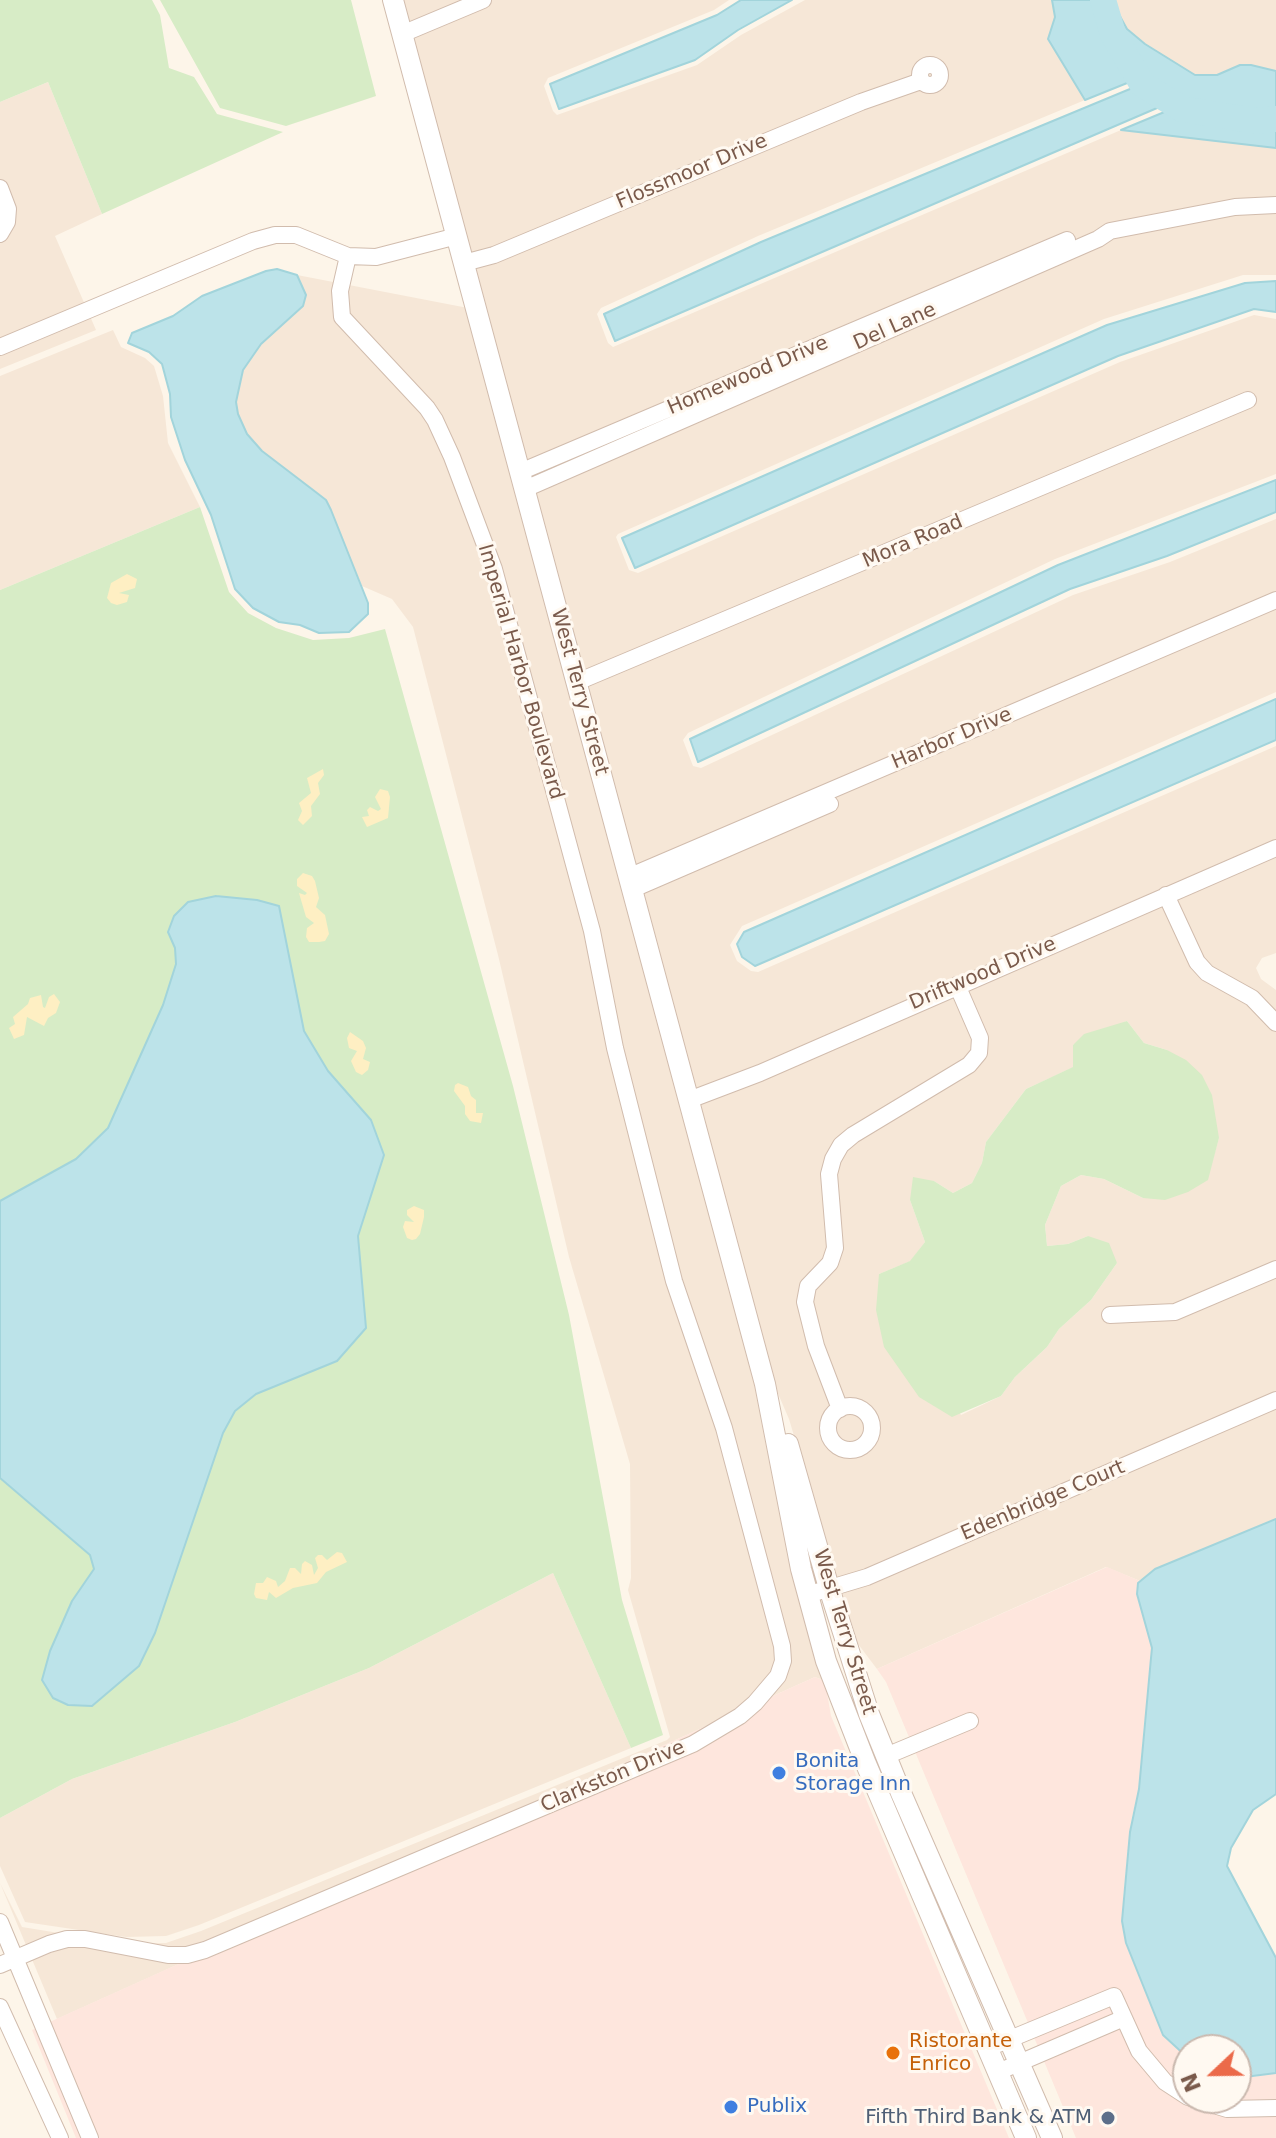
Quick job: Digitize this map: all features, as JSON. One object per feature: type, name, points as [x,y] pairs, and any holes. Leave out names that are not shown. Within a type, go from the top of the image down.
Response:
[{"type":"street","name":"West Terry Street","points":[[393,0],[765,1384],[807,1595],[826,1661],[866,1764],[1026,2138]]},
{"type":"street","points":[[402,34],[483,0]]},
{"type":"street","name":"Flossmoor Drive","points":[[464,263],[494,255],[861,102],[921,81]]},
{"type":"street","points":[[0,188],[8,209],[7,222],[0,234]]},
{"type":"street","name":"Homewood Drive","points":[[522,481],[1092,230],[1110,231],[1235,207],[1276,205]]},
{"type":"street","points":[[0,347],[253,241],[275,235],[296,235],[348,256],[376,257],[457,236]]},
{"type":"street","name":"Imperial Harbor Boulevard","points":[[348,256],[340,291],[342,317],[435,420],[494,569],[592,931],[620,1069],[663,1236]]},
{"type":"street","name":"Mora Road","points":[[577,682],[1248,400]]},
{"type":"street","name":"Harbor Drive","points":[[630,884],[1276,600]]},
{"type":"street","name":"Harbor Drive","points":[[630,884],[1276,611]]},
{"type":"street","name":"Driftwood Drive","points":[[689,1100],[760,1073],[1276,848]]},
{"type":"street","points":[[1166,895],[1197,962],[1207,973],[1252,998],[1276,1023]]},
{"type":"street","points":[[840,1409],[816,1346],[805,1302],[808,1286],[830,1263],[835,1248],[829,1174],[833,1159],[841,1145],[853,1135],[969,1065],[979,1053],[980,1038],[957,985]]},
{"type":"street","name":"Clarkston Drive","points":[[8,1962],[67,1939],[85,1939],[168,1955],[187,1955],[205,1950],[693,1744],[740,1716],[768,1690],[778,1676],[783,1661],[782,1646],[724,1428],[679,1299],[663,1236]]},
{"type":"street","points":[[1110,1315],[1175,1312],[1276,1269]]},
{"type":"street","name":"West Terry Street","points":[[765,1384],[781,1422],[858,1684],[886,1756],[1052,2138]]},
{"type":"street","name":"Edenbridge Court","points":[[807,1595],[867,1577],[1276,1400]]},
{"type":"street","points":[[886,1756],[970,1721]]},
{"type":"street","points":[[0,1922],[8,1962],[90,2138]]},
{"type":"street","points":[[987,2048],[1114,1996],[1139,2051],[1172,2086]]},
{"type":"street","points":[[0,2007],[60,2138]]},
{"type":"street","points":[[998,2072],[1124,2018]]},
{"type":"street","points":[[1252,2108],[1276,2108]]},
{"type":"shaded area","points":[[401,0],[729,0],[714,10],[548,78],[544,86],[557,115],[697,65],[741,35],[805,0],[1052,0],[1055,17],[1048,39],[1085,100],[758,236],[601,308],[597,314],[608,343],[613,347],[1121,130],[1276,148],[1276,275],[1243,275],[1104,319],[616,537],[629,570],[638,573],[1120,362],[1254,315],[1276,319],[1276,474],[1055,559],[688,733],[683,740],[693,766],[701,768],[1073,595],[1170,562],[1276,519],[1276,692],[742,926],[730,945],[737,961],[758,972],[1276,746],[1276,953],[1262,958],[1256,968],[1261,979],[1276,990],[1276,1519],[1155,1569],[1140,1581],[1106,1567],[877,1669],[855,1640],[789,1419],[773,1382]],"holes":[[[1127,1021],[1144,1043],[1167,1050],[1219,1138],[1207,1180],[1143,1198],[1104,1179],[1081,1175],[1061,1186],[1045,1225],[1047,1246],[1068,1244],[1088,1236],[1117,1263],[1091,1300],[1059,1329],[1047,1347],[1015,1377],[1001,1396],[961,1415],[879,1274],[911,1261],[925,1242],[910,1200],[934,1181],[953,1193],[972,1183],[982,1163],[986,1142],[1026,1089],[1074,1067],[1073,1045]]]},
{"type":"shaded area","points":[[1111,0],[1276,0],[1276,71],[1240,65],[1217,75],[1195,75],[1127,29]]},
{"type":"shaded area","points":[[48,82],[102,214],[55,236],[96,330],[0,369],[0,102]]},
{"type":"shaded area","points":[[297,275],[468,308],[756,1380],[825,1681],[815,1677],[57,2019],[0,1883],[22,1927],[126,1944],[166,1943],[670,1737],[628,1590],[631,1578],[630,1464],[569,1257],[498,955],[413,627],[392,599],[362,586],[326,500],[262,451],[247,434],[238,414],[236,402],[243,370],[261,344],[295,314],[306,295]]},
{"type":"shaded area","points":[[113,330],[121,347],[145,358],[154,366],[163,396],[168,443],[200,507],[0,590],[0,376]]},
{"type":"shaded area","points":[[1107,1567],[1140,1581],[1137,1594],[1152,1648],[1149,1703],[1123,1899],[1126,1943],[1163,2035],[1172,2043],[1172,2114],[1252,2114],[1252,2077],[1276,2073],[1276,2138],[1076,2138],[886,1682],[877,1669]]},
{"type":"shaded area","points":[[553,1573],[631,1748],[166,1936],[126,1937],[25,1922],[0,1866],[0,1818],[72,1779],[235,1722],[369,1668]]},
{"type":"shaded area","points":[[815,1677],[825,1681],[831,1716],[1009,2138],[76,2138],[32,2030]]},
{"type":"green space","points":[[0,0],[152,0],[160,15],[169,68],[194,77],[217,114],[283,132],[102,214],[48,82],[0,102]]},
{"type":"green space","points":[[160,0],[351,0],[376,96],[286,126],[220,108]]},
{"type":"green space","points":[[200,507],[229,592],[248,613],[276,628],[313,640],[349,638],[385,629],[513,1086],[569,1315],[622,1600],[663,1735],[631,1748],[553,1573],[369,1668],[235,1722],[72,1779],[0,1818],[0,590]]},
{"type":"green space","points":[[1127,1021],[1144,1043],[1186,1060],[1202,1075],[1212,1095],[1219,1138],[1208,1180],[1188,1192],[1165,1200],[1143,1198],[1104,1179],[1081,1175],[1061,1186],[1045,1225],[1047,1246],[1068,1244],[1088,1236],[1109,1243],[1117,1263],[1091,1300],[1059,1329],[1047,1347],[1015,1377],[1001,1396],[952,1417],[919,1397],[884,1347],[876,1310],[879,1274],[910,1261],[925,1242],[910,1200],[913,1177],[934,1181],[953,1193],[972,1183],[982,1163],[986,1142],[1026,1089],[1073,1067],[1073,1045],[1084,1034]]},
{"type":"sand","points":[[127,574],[137,579],[135,588],[119,593],[129,595],[127,602],[111,603],[107,598],[111,583]]},
{"type":"sand","points":[[323,769],[324,775],[318,783],[320,794],[311,806],[312,816],[303,825],[298,820],[302,811],[299,803],[311,793],[307,778]]},
{"type":"sand","points":[[380,789],[388,791],[390,797],[388,818],[367,827],[362,817],[369,816],[367,810],[370,807],[378,811],[381,809],[375,797]]},
{"type":"sand","points":[[303,873],[312,876],[315,881],[319,898],[316,907],[325,915],[329,934],[325,941],[309,942],[306,937],[307,928],[314,923],[306,917],[299,893],[307,893],[297,886],[297,879]]},
{"type":"sand","points":[[54,994],[60,1002],[56,1013],[48,1018],[44,1026],[27,1017],[24,1035],[14,1039],[9,1028],[15,1024],[13,1017],[28,1004],[30,998],[41,995],[45,1008],[49,997]]},
{"type":"sand","points":[[350,1032],[363,1041],[366,1048],[363,1059],[370,1062],[368,1070],[362,1075],[356,1072],[351,1061],[357,1051],[349,1048],[347,1038]]},
{"type":"sand","points":[[458,1083],[468,1087],[476,1100],[476,1113],[483,1113],[481,1123],[470,1121],[465,1114],[465,1106],[454,1091]]},
{"type":"sand","points":[[414,1206],[424,1210],[424,1217],[420,1234],[412,1240],[407,1238],[403,1227],[405,1221],[414,1222],[407,1215],[407,1210]]},
{"type":"sand","points":[[337,1552],[342,1553],[347,1562],[326,1572],[317,1583],[293,1588],[276,1598],[269,1592],[267,1600],[256,1598],[256,1583],[263,1583],[267,1577],[276,1581],[278,1587],[285,1581],[290,1568],[301,1574],[305,1561],[312,1565],[314,1575],[318,1568],[315,1558],[318,1555],[327,1560]]},
{"type":"water","points":[[741,0],[792,0],[738,30],[695,60],[559,109],[550,84],[717,15]]},
{"type":"water","points":[[1052,0],[1111,0],[1127,29],[1195,75],[1217,75],[1240,65],[1276,71],[1276,148],[1121,130],[1174,108],[1178,100],[1142,77],[1085,100],[1048,39],[1055,17]]},
{"type":"water","points":[[1142,84],[1171,102],[615,341],[604,314],[761,242]]},
{"type":"water","points":[[277,269],[297,275],[306,295],[303,306],[261,344],[243,370],[236,402],[238,414],[247,434],[262,451],[326,500],[368,603],[368,614],[349,632],[319,633],[300,625],[279,622],[253,608],[235,589],[211,515],[185,460],[171,417],[170,394],[162,364],[149,352],[128,343],[132,333],[173,316],[202,296]]},
{"type":"water","points":[[1276,281],[1276,312],[1254,309],[1118,356],[635,568],[622,538],[1107,325],[1245,283]]},
{"type":"water","points":[[1276,480],[1276,512],[1167,556],[1070,589],[698,762],[690,739],[1058,565]]},
{"type":"water","points":[[1276,699],[1276,740],[755,966],[742,957],[737,944],[744,932]]},
{"type":"water","points":[[216,896],[257,900],[279,906],[304,1031],[328,1071],[371,1120],[384,1155],[358,1236],[366,1328],[337,1361],[256,1394],[235,1411],[223,1433],[155,1633],[139,1666],[92,1706],[68,1705],[53,1698],[42,1680],[50,1651],[72,1601],[94,1569],[90,1555],[0,1478],[0,1201],[76,1159],[108,1128],[163,1005],[176,964],[175,948],[168,932],[174,916],[188,902]]},
{"type":"water","points":[[1276,1519],[1276,1794],[1253,1810],[1231,1848],[1227,1866],[1276,1958],[1276,2073],[1252,2076],[1252,2034],[1172,2034],[1172,2043],[1163,2035],[1126,1943],[1122,1921],[1130,1832],[1139,1789],[1152,1648],[1137,1594],[1138,1583],[1155,1569]]},
{"type":"waterway","points":[[1103,0],[1113,34],[1142,84],[1182,109],[1256,121],[1276,119]]},
{"type":"place","name":"Bonita Storage Inn","points":[[779,1773]]},
{"type":"place","name":"Ristorante Enrico","points":[[893,2053]]},
{"type":"place","name":"Publix","points":[[731,2107]]},
{"type":"place","name":"Fifth Third Bank & ATM","points":[[1108,2118]]}]
